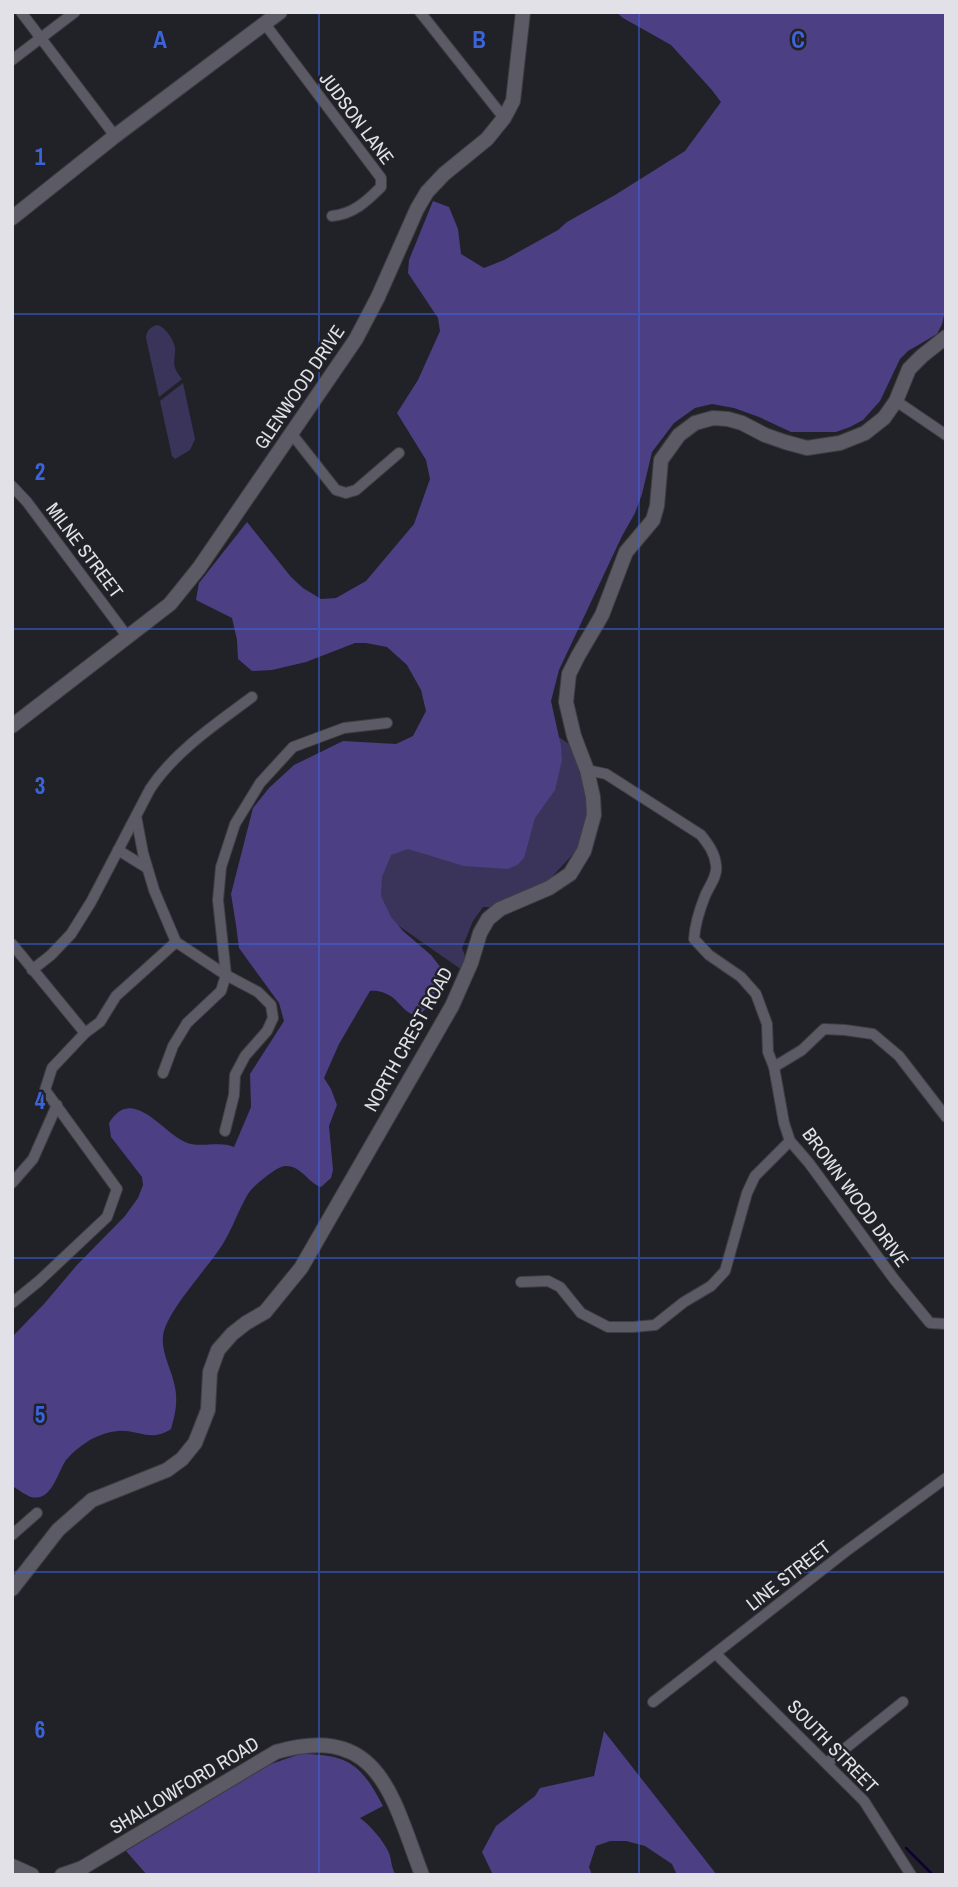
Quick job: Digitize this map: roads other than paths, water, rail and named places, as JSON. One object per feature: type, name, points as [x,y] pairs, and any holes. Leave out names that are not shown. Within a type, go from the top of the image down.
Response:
[{"type":"street","points":[[21,12],[114,136]]},
{"type":"street","points":[[12,60],[75,12]]},
{"type":"street","points":[[12,218],[114,136],[280,12]]},
{"type":"street","points":[[420,12],[504,118]]},
{"type":"street","name":"GLENWOOD DRIVE","points":[[12,726],[170,604],[199,568],[356,339],[427,192],[444,174],[487,139],[504,118],[513,102],[523,12]]},
{"type":"street","name":"JUDSON LANE","points":[[265,24],[381,178],[382,187],[363,205],[344,215],[332,216]]},
{"type":"street","name":"NORTH CREST ROAD","points":[[12,1589],[58,1531],[92,1500],[167,1470],[182,1459],[195,1443],[208,1410],[210,1372],[218,1350],[232,1334],[265,1312],[302,1268],[452,1006],[488,919],[500,909],[549,888],[570,874],[584,852],[594,815],[593,797],[587,770],[573,736],[566,702],[569,674],[602,615],[626,552],[653,520],[657,506],[661,460],[679,435],[695,424],[713,418],[742,423],[785,442],[807,447],[840,443],[865,433],[884,418],[896,401],[909,369],[946,337]]},
{"type":"street","points":[[896,401],[946,435]]},
{"type":"street","points":[[290,433],[335,491],[346,493],[356,490],[399,453]]},
{"type":"street","name":"MILNE STREET","points":[[12,486],[27,502],[127,636]]},
{"type":"street","points":[[32,970],[71,934],[161,772],[194,742],[252,697]]},
{"type":"street","points":[[163,1073],[173,1046],[187,1023],[221,991],[226,975],[218,901],[222,867],[235,824],[260,783],[293,747],[344,728],[387,723]]},
{"type":"street","name":"BROWN WOOD DRIVE","points":[[587,770],[607,774],[701,835],[712,849],[717,866],[714,880],[695,923],[694,939],[709,955],[741,977],[756,994],[767,1024],[768,1052],[774,1067],[790,1141],[930,1323],[946,1324]]},
{"type":"street","points":[[136,816],[147,868],[176,942],[226,975],[258,992],[271,1005],[273,1018],[267,1031],[245,1056],[234,1075],[234,1096],[225,1131]]},
{"type":"street","points":[[118,850],[147,868]]},
{"type":"street","points":[[12,1303],[39,1282],[107,1217],[117,1189],[45,1090],[52,1068],[85,1033],[100,1022],[116,996],[176,942]]},
{"type":"street","points":[[12,944],[85,1033]]},
{"type":"street","points":[[774,1067],[802,1050],[824,1029],[873,1034],[899,1056],[946,1117]]},
{"type":"street","points":[[12,1183],[33,1159],[57,1105]]},
{"type":"street","points":[[521,1282],[548,1281],[560,1287],[581,1314],[608,1327],[655,1325],[684,1302],[711,1286],[725,1271],[747,1194],[755,1176],[790,1141]]},
{"type":"street","name":"LINE STREET","points":[[653,1702],[845,1552],[946,1478]]},
{"type":"street","points":[[12,1535],[37,1513]]},
{"type":"street","name":"SOUTH STREET","points":[[716,1654],[864,1801],[911,1875]]},
{"type":"street","points":[[827,1763],[902,1702]]},
{"type":"street","name":"SHALLOWFORD ROAD","points":[[62,1875],[85,1871],[276,1752],[299,1745],[322,1744],[344,1749],[363,1758],[377,1771],[389,1792],[422,1875]]},
{"type":"street","points":[[12,1866],[32,1875]]},
{"type":"waterway","points":[[906,1848],[933,1875]]}]
